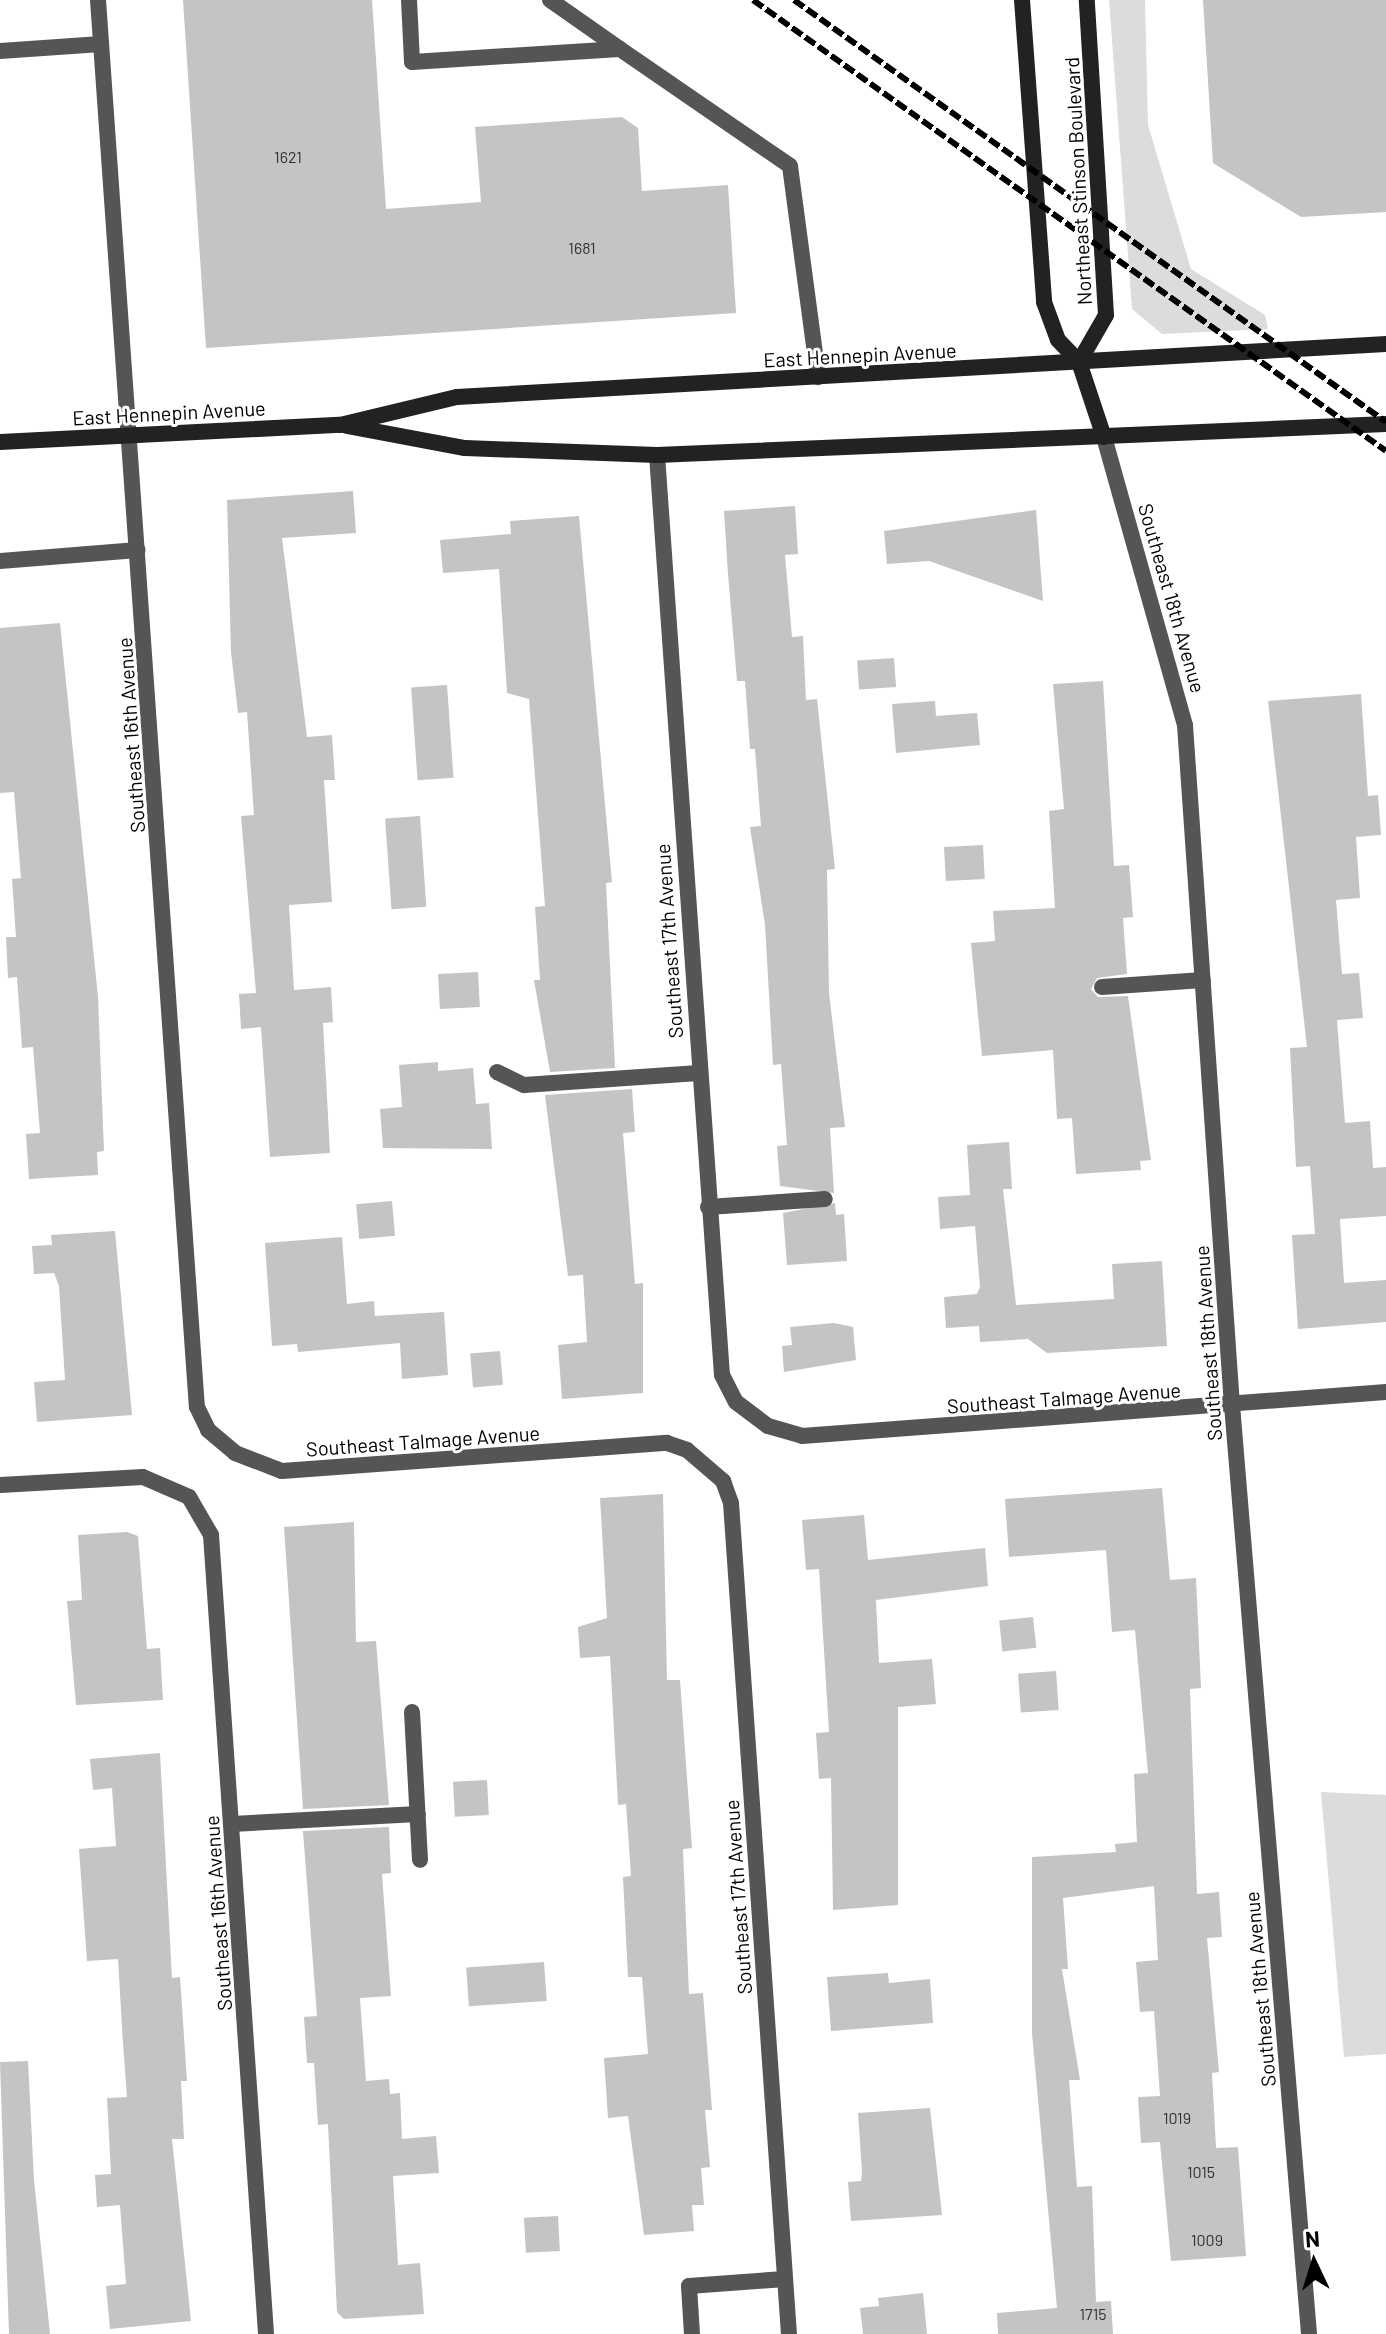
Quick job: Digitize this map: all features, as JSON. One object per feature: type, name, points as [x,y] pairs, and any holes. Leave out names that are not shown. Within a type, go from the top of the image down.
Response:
[{"type":"main road","name":"Northeast Stinson Boulevard","points":[[1022,0],[1044,302],[1058,340],[1079,362],[1106,315],[1087,0]]},
{"type":"main road","name":"East Hennepin Avenue","points":[[0,442],[130,433],[340,425],[457,397],[1386,344]]},
{"type":"main road","name":"Southeast 18th Avenue","points":[[1079,362],[1104,437]]},
{"type":"main road","name":"East Hennepin Avenue","points":[[340,425],[465,448],[657,455],[1386,424]]},
{"type":"street","name":"Southeast 16th Avenue","points":[[98,0],[197,1407],[208,1430],[235,1453]]},
{"type":"street","points":[[409,0],[412,62],[620,49]]},
{"type":"street","points":[[550,0],[790,166],[818,377]]},
{"type":"street","points":[[0,51],[101,44]]},
{"type":"street","name":"Southeast 18th Avenue","points":[[1104,437],[1185,725],[1232,1405],[1309,2334]]},
{"type":"street","name":"Southeast 17th Avenue","points":[[657,455],[722,1375],[750,1414]]},
{"type":"street","points":[[0,561],[138,550]]},
{"type":"street","points":[[1102,987],[1203,980]]},
{"type":"street","points":[[497,1072],[524,1085],[699,1073]]},
{"type":"street","points":[[708,1207],[825,1199]]},
{"type":"street","name":"Southeast Talmage Avenue","points":[[750,1414],[802,1436],[1386,1392]]},
{"type":"street","name":"Southeast Talmage Avenue","points":[[235,1453],[282,1471],[667,1443],[708,1465]]},
{"type":"street","name":"Southeast 17th Avenue","points":[[708,1465],[731,1503],[789,2334]]},
{"type":"street","name":"Southeast 16th Avenue","points":[[0,1485],[143,1477],[189,1497],[211,1535],[266,2334]]},
{"type":"street","points":[[412,1712],[420,1860]]},
{"type":"street","points":[[232,1824],[418,1814]]},
{"type":"street","points":[[692,2334],[689,2286],[785,2279]]},
{"type":"shaded area","points":[[1109,0],[1145,0],[1148,125],[1191,269],[1265,315],[1268,329],[1162,334],[1132,309]]},
{"type":"shaded area","points":[[1321,1792],[1386,1795],[1386,2054],[1344,2057]]},
{"type":"building","points":[[183,0],[372,0],[386,209],[481,202],[475,127],[622,117],[638,128],[642,191],[728,185],[736,313],[206,348]]},
{"type":"building","points":[[1203,0],[1386,0],[1386,212],[1301,217],[1213,163]]},
{"type":"building","points":[[353,491],[356,533],[282,538],[307,737],[332,735],[335,780],[324,780],[332,902],[289,905],[294,990],[331,987],[333,1022],[323,1023],[330,1153],[270,1157],[261,1027],[241,1029],[239,994],[256,993],[241,816],[254,815],[247,712],[238,713],[231,652],[227,500]]},
{"type":"building","points":[[795,506],[798,554],[785,555],[792,637],[803,636],[806,700],[817,699],[835,869],[827,870],[829,993],[845,1127],[830,1128],[834,1193],[780,1186],[777,1146],[787,1145],[781,1064],[773,1065],[765,925],[750,827],[761,826],[755,749],[750,749],[745,681],[737,681],[724,511]]},
{"type":"building","points":[[1036,510],[1043,601],[929,561],[887,564],[884,531]]},
{"type":"building","points":[[579,516],[612,882],[606,883],[615,1068],[550,1072],[534,980],[540,980],[535,907],[545,906],[529,699],[507,693],[499,569],[443,573],[440,540],[511,534],[510,521]]},
{"type":"building","points":[[60,623],[98,997],[104,1151],[97,1152],[98,1175],[29,1179],[26,1134],[40,1133],[33,1047],[22,1048],[17,977],[8,978],[6,937],[16,937],[12,879],[21,878],[14,792],[0,793],[0,628]]},
{"type":"building","points":[[894,658],[896,687],[859,690],[857,661]]},
{"type":"building","points":[[1103,681],[1114,866],[1129,865],[1133,917],[1123,918],[1127,974],[1097,978],[1091,989],[1098,997],[1128,996],[1151,1160],[1140,1161],[1141,1170],[1076,1174],[1072,1118],[1057,1119],[1053,1050],[982,1056],[971,943],[995,941],[993,911],[1055,908],[1049,811],[1064,809],[1053,684]]},
{"type":"building","points":[[447,685],[453,778],[418,780],[411,688]]},
{"type":"building","points":[[1361,694],[1368,796],[1378,795],[1381,835],[1356,837],[1360,898],[1336,900],[1342,974],[1359,973],[1363,1018],[1337,1020],[1345,1123],[1370,1121],[1373,1168],[1386,1167],[1386,1216],[1340,1219],[1344,1283],[1386,1280],[1386,1322],[1298,1329],[1292,1235],[1315,1234],[1310,1166],[1296,1167],[1290,1048],[1307,1047],[1268,701]]},
{"type":"building","points":[[935,701],[936,716],[977,713],[980,745],[896,753],[892,704]]},
{"type":"building","points":[[420,816],[426,907],[391,909],[385,818]]},
{"type":"building","points":[[983,845],[985,879],[946,881],[944,847]]},
{"type":"building","points":[[478,972],[480,1007],[440,1009],[438,974]]},
{"type":"building","points":[[438,1062],[438,1071],[473,1068],[476,1104],[489,1103],[492,1149],[383,1148],[380,1109],[402,1107],[399,1065]]},
{"type":"building","points":[[632,1089],[635,1132],[623,1133],[635,1284],[643,1283],[643,1393],[562,1399],[558,1345],[587,1342],[583,1275],[568,1276],[545,1095]]},
{"type":"building","points":[[1009,1142],[1012,1189],[1003,1189],[1016,1305],[1114,1299],[1112,1264],[1162,1261],[1167,1346],[1047,1353],[1028,1339],[980,1342],[979,1326],[946,1328],[944,1297],[977,1294],[980,1287],[975,1226],[940,1229],[938,1197],[970,1195],[967,1145]]},
{"type":"building","points":[[392,1201],[395,1236],[359,1239],[356,1204]]},
{"type":"building","points":[[835,1203],[836,1215],[844,1214],[847,1261],[787,1265],[783,1213]]},
{"type":"building","points":[[115,1231],[132,1415],[37,1422],[34,1382],[65,1380],[59,1286],[54,1273],[34,1274],[32,1246],[52,1245],[51,1235]]},
{"type":"building","points":[[342,1237],[347,1304],[374,1301],[375,1316],[444,1312],[448,1375],[402,1379],[400,1343],[298,1352],[297,1344],[272,1346],[265,1243]]},
{"type":"building","points":[[834,1323],[853,1327],[856,1360],[784,1372],[782,1346],[792,1345],[790,1327]]},
{"type":"building","points":[[500,1351],[503,1385],[473,1387],[470,1354]]},
{"type":"building","points":[[1162,1488],[1170,1580],[1196,1578],[1201,1688],[1190,1689],[1197,1894],[1219,1892],[1222,1937],[1207,1938],[1219,2072],[1212,2073],[1216,2148],[1238,2147],[1246,2256],[1171,2261],[1160,2142],[1141,2143],[1138,2097],[1160,2096],[1154,2011],[1140,2012],[1136,1962],[1158,1960],[1154,1886],[1063,1898],[1068,1969],[1062,1969],[1080,2080],[1069,2080],[1077,2187],[1092,2186],[1096,2302],[1111,2301],[1113,2334],[998,2334],[997,2313],[1057,2308],[1032,2033],[1032,1857],[1116,1852],[1115,1844],[1137,1842],[1134,1774],[1148,1773],[1135,1630],[1112,1632],[1106,1550],[1009,1557],[1005,1499]]},
{"type":"building","points":[[663,1494],[667,1680],[680,1680],[692,1848],[683,1849],[689,1994],[703,1993],[712,2110],[705,2110],[710,2167],[701,2168],[704,2205],[692,2205],[694,2231],[644,2235],[628,2116],[608,2118],[604,2058],[648,2054],[642,1977],[628,1977],[623,1877],[631,1876],[626,1804],[618,1805],[610,1656],[580,1658],[578,1627],[607,1618],[600,1498]]},
{"type":"building","points":[[864,1515],[868,1560],[985,1548],[988,1586],[876,1600],[879,1663],[932,1659],[936,1704],[898,1707],[898,1905],[833,1910],[831,1778],[819,1779],[816,1733],[829,1732],[819,1569],[806,1570],[802,1520]]},
{"type":"building","points":[[354,1522],[356,1642],[376,1641],[389,1805],[303,1809],[284,1527]]},
{"type":"building","points":[[127,1532],[138,1536],[147,1649],[160,1648],[163,1700],[76,1705],[67,1601],[82,1600],[78,1535]]},
{"type":"building","points":[[1033,1617],[1036,1648],[1002,1651],[999,1621]]},
{"type":"building","points":[[1056,1671],[1059,1710],[1021,1713],[1018,1674]]},
{"type":"building","points":[[160,1753],[172,1978],[180,1977],[187,2081],[181,2081],[184,2139],[172,2139],[191,2321],[110,2329],[106,2286],[126,2284],[120,2205],[97,2207],[95,2175],[111,2174],[107,2098],[127,2097],[118,1959],[87,1961],[79,1849],[116,1846],[112,1788],[93,1790],[90,1759]]},
{"type":"building","points":[[487,1780],[489,1815],[455,1817],[453,1782]]},
{"type":"building","points":[[389,1827],[391,1873],[382,1874],[391,1996],[360,1998],[366,2081],[389,2079],[390,2094],[400,2093],[402,2139],[436,2136],[439,2173],[393,2176],[398,2265],[420,2263],[424,2314],[344,2319],[337,2312],[328,2124],[318,2125],[314,2063],[307,2063],[304,2017],[317,2016],[303,1831]]},
{"type":"building","points":[[544,1962],[547,2001],[469,2006],[466,1967]]},
{"type":"building","points":[[888,1973],[889,1983],[930,1979],[933,2023],[831,2031],[827,1977]]},
{"type":"building","points":[[28,2061],[34,2180],[50,2334],[9,2334],[0,2062]]},
{"type":"building","points":[[930,2108],[942,2215],[851,2221],[848,2182],[861,2181],[862,2172],[858,2113]]},
{"type":"building","points":[[558,2216],[560,2251],[526,2253],[524,2218]]},
{"type":"building","points":[[923,2293],[927,2334],[863,2334],[860,2308],[879,2306],[878,2298]]},
{"type":"railway","points":[[753,0],[1386,451]]},
{"type":"railway","points":[[794,0],[1386,422]]}]
